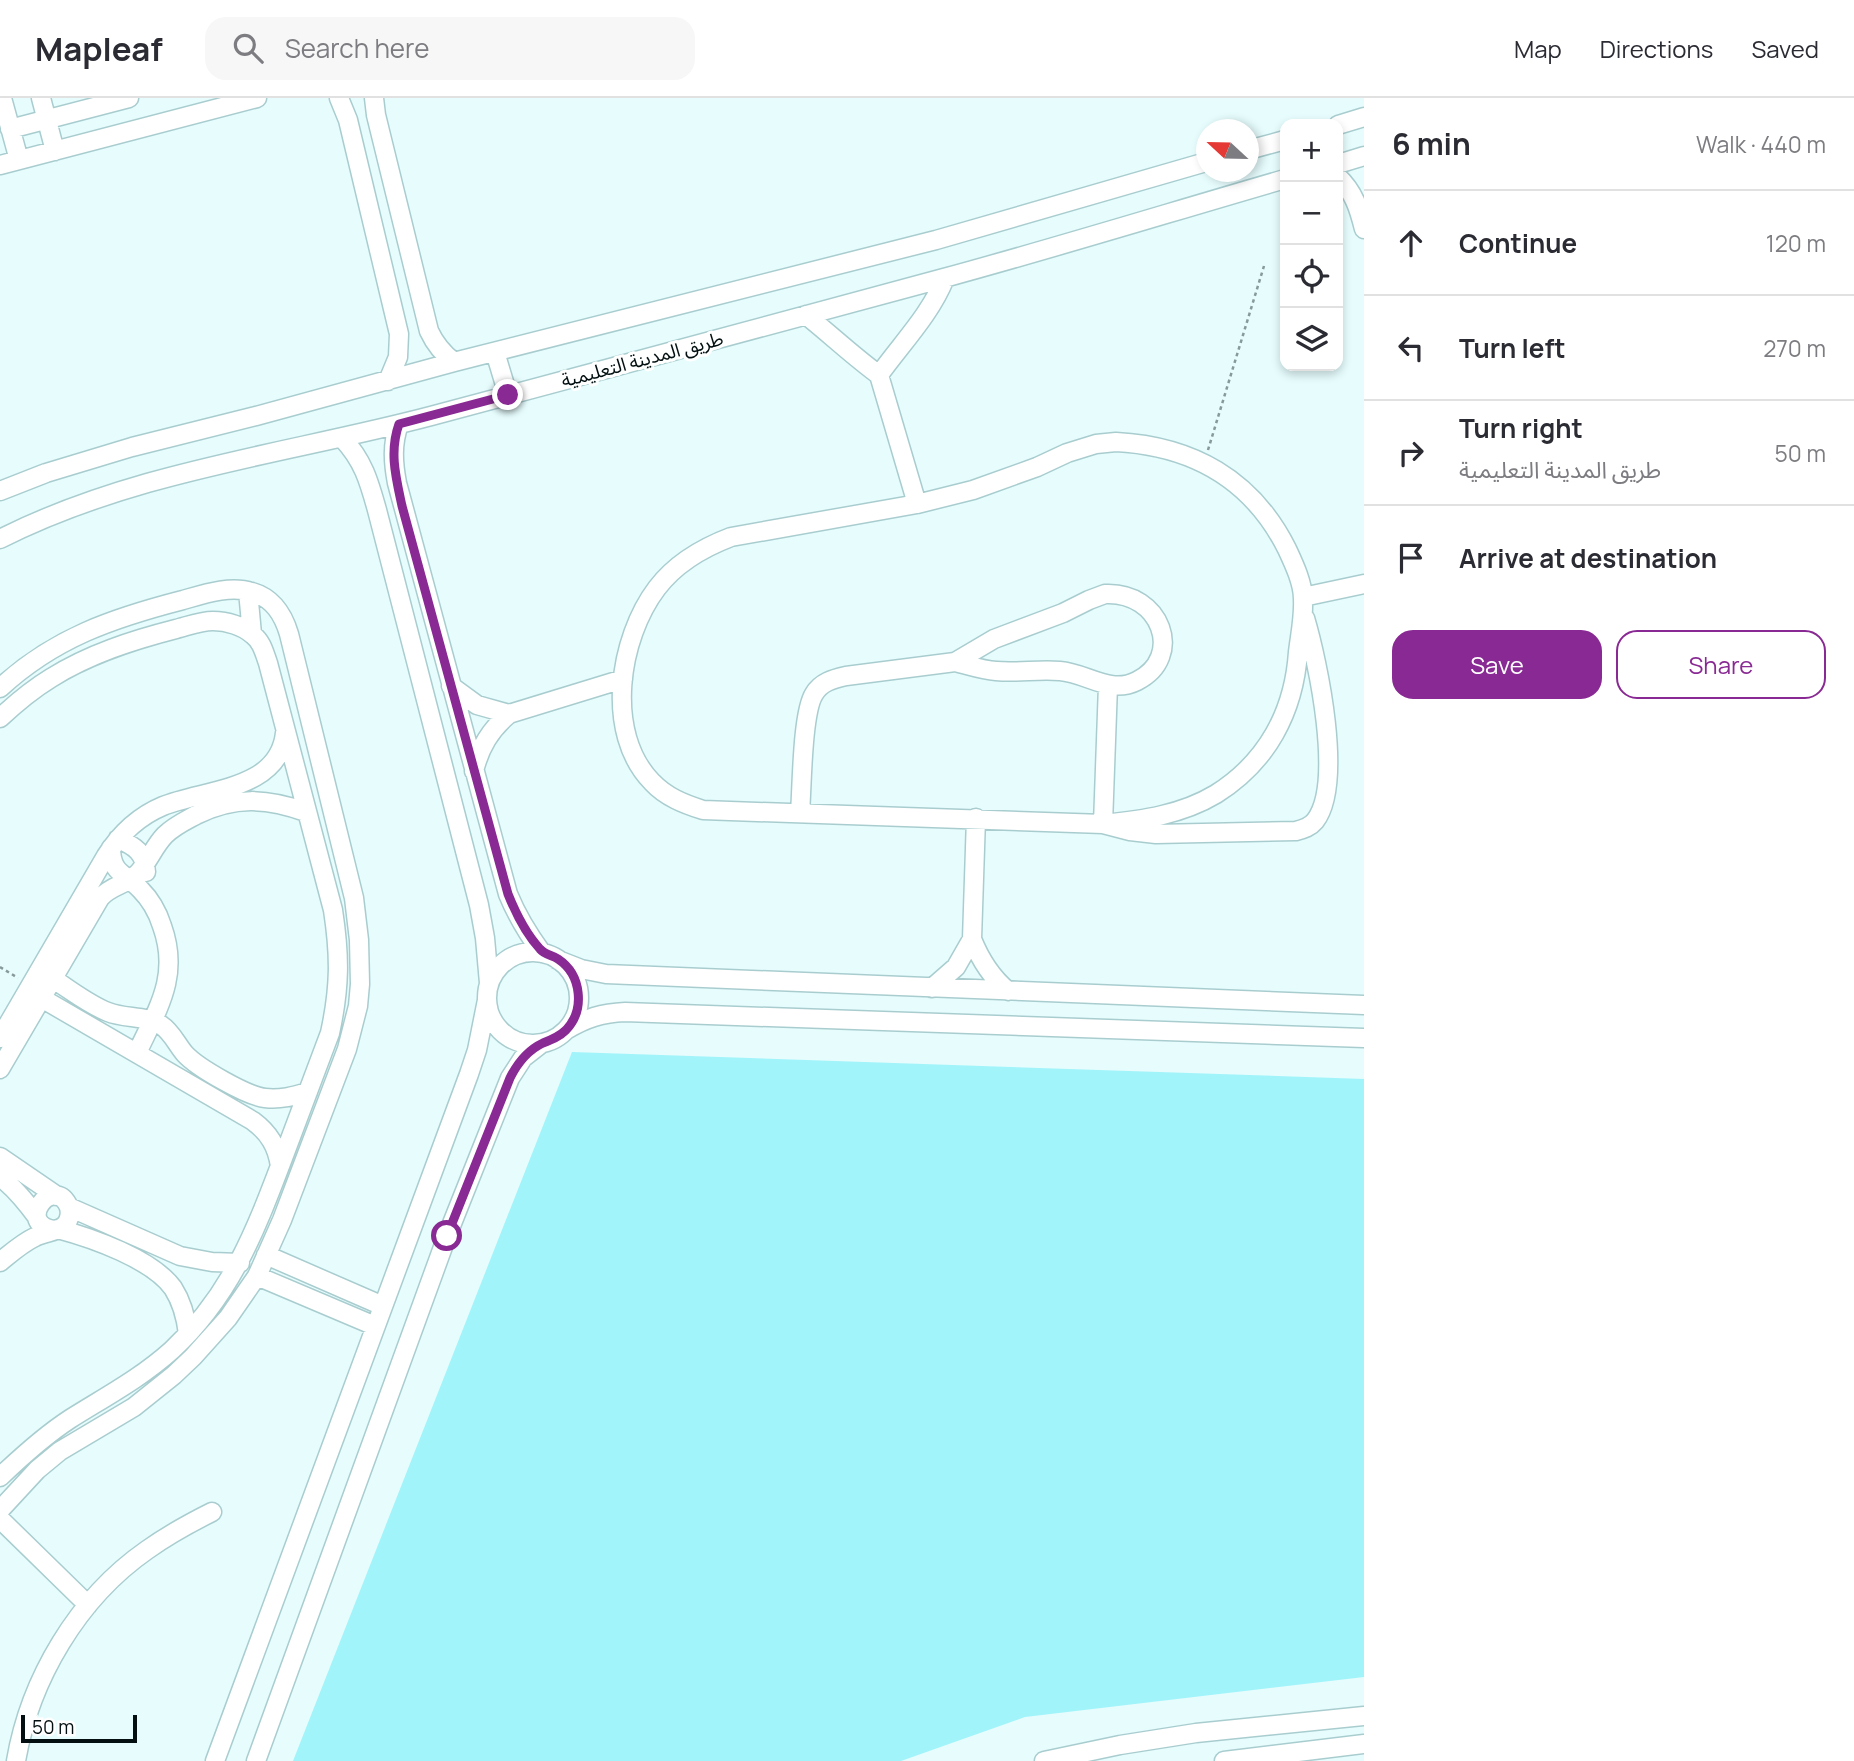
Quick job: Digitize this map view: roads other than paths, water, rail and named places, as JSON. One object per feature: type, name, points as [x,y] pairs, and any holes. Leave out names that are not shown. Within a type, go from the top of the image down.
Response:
[{"type":"street","points":[[2,98],[19,160]]},
{"type":"street","points":[[41,98],[55,150]]},
{"type":"street","points":[[10,129],[129,98]]},
{"type":"street","points":[[0,165],[257,98]]},
{"type":"street","points":[[339,98],[346,112],[399,334],[398,357],[388,381]]},
{"type":"street","points":[[374,98],[429,331],[444,355],[454,362]]},
{"type":"street","points":[[1343,123],[1364,117]]},
{"type":"street","points":[[1259,147],[1280,141]]},
{"type":"street","points":[[1343,162],[1364,156]]},
{"type":"street","points":[[0,491],[46,473],[132,447],[936,240],[1196,165]]},
{"type":"street","name":"طريق المدينة التعليمية","points":[[0,538],[99,497],[155,481],[342,438],[508,395],[945,278],[1280,180]]},
{"type":"street","points":[[1343,182],[1355,200],[1364,229]]},
{"type":"street","points":[[879,375],[929,311],[945,278]]},
{"type":"street","points":[[806,315],[879,375],[917,505]]},
{"type":"street","points":[[495,352],[508,395]]},
{"type":"street","points":[[399,424],[394,437],[393,455],[397,482],[508,894],[528,935],[569,970],[577,985],[579,1000],[575,1016],[566,1030]]},
{"type":"street","points":[[342,438],[361,462],[377,510],[479,905],[485,938],[490,1017],[508,1037],[521,1043],[541,1044]]},
{"type":"street","points":[[1103,824],[1156,834],[1296,831],[1308,828],[1315,820],[1327,792],[1330,761],[1320,682],[1312,642],[1303,603],[1294,564],[1279,533],[1259,505],[1233,481],[1204,463],[1161,447],[1138,443],[1096,444],[973,490],[917,505],[731,537],[691,556],[666,578],[645,605],[629,647],[623,679],[622,710],[625,731],[631,750],[652,783],[684,805],[703,810],[1103,824],[1144,819],[1181,810],[1215,794],[1246,771],[1271,742],[1288,708],[1297,670],[1303,603]]},
{"type":"street","points":[[1303,603],[1364,584]]},
{"type":"street","points":[[0,688],[40,656],[96,626],[197,596],[229,590],[248,591],[271,601],[286,621],[354,898],[360,984],[347,1049],[282,1220],[257,1276],[243,1298],[211,1338],[174,1375],[134,1407],[60,1451],[37,1470],[0,1510]]},
{"type":"street","points":[[248,591],[252,634]]},
{"type":"street","points":[[800,813],[806,719],[813,695],[832,679],[955,662],[996,671],[1071,672],[1108,685],[1127,685],[1145,676],[1158,661],[1161,631],[1153,613],[1139,601],[1122,595],[1105,594],[994,639],[955,662]]},
{"type":"street","points":[[0,718],[52,677],[105,651],[167,631],[212,621],[240,626],[252,634],[261,643],[268,663],[333,910],[339,974],[330,1033],[280,1167],[240,1263],[216,1300],[188,1334],[153,1366],[57,1428],[0,1477]]},
{"type":"street","points":[[96,626],[105,651]]},
{"type":"street","points":[[474,771],[483,745],[498,723],[509,714],[623,679]]},
{"type":"street","points":[[1103,824],[1108,685]]},
{"type":"street","points":[[451,686],[477,705],[509,714]]},
{"type":"street","points":[[0,1069],[34,994],[114,844],[137,821],[165,805],[258,776],[271,766],[280,753],[285,730]]},
{"type":"street","points":[[46,974],[100,898],[107,890],[130,880],[169,831],[210,808],[248,800],[268,801],[306,812]]},
{"type":"street","points":[[976,818],[972,939],[986,968],[1008,991]]},
{"type":"street","points":[[114,844],[139,851],[143,856],[151,903]]},
{"type":"street","points":[[114,844],[114,865],[142,890],[151,903],[164,931],[170,956],[168,981],[137,1053]]},
{"type":"street","points":[[932,988],[956,967],[972,939]]},
{"type":"street","points":[[338,945],[359,940]]},
{"type":"street","points":[[215,1761],[469,1074],[477,1050],[488,991],[497,969],[510,958],[525,953],[550,956],[581,969],[606,974],[1364,1005]]},
{"type":"street","points":[[46,974],[109,1013],[152,1021],[167,1030],[191,1060],[248,1093],[267,1099],[278,1099],[308,1092]]},
{"type":"street","points":[[0,1038],[34,994]]},
{"type":"street","points":[[34,994],[261,1126],[276,1149],[280,1167]]},
{"type":"street","points":[[257,1761],[409,1339],[510,1078],[523,1058],[541,1044],[553,1040],[584,1019],[604,1013],[625,1012],[1364,1038]]},
{"type":"street","points":[[0,1157],[63,1201],[180,1256],[212,1262],[240,1263]]},
{"type":"street","points":[[0,1177],[24,1199],[45,1227],[101,1243],[163,1276],[181,1302],[188,1334]]},
{"type":"street","points":[[37,1217],[37,1210],[44,1199],[63,1201]]},
{"type":"street","points":[[0,1262],[34,1237],[67,1223],[69,1217],[63,1201]]},
{"type":"street","points":[[263,1211],[282,1220]]},
{"type":"street","points":[[266,1255],[383,1306]]},
{"type":"street","points":[[257,1276],[375,1326]]},
{"type":"street","points":[[0,1466],[23,1455]]},
{"type":"street","points":[[16,1761],[24,1724],[50,1661],[88,1605],[115,1576],[145,1551],[177,1529],[212,1511]]},
{"type":"street","points":[[0,1519],[88,1605]]},
{"type":"street","points":[[1044,1761],[1196,1733],[1364,1716]]},
{"type":"street","points":[[1224,1761],[1364,1744]]}]
